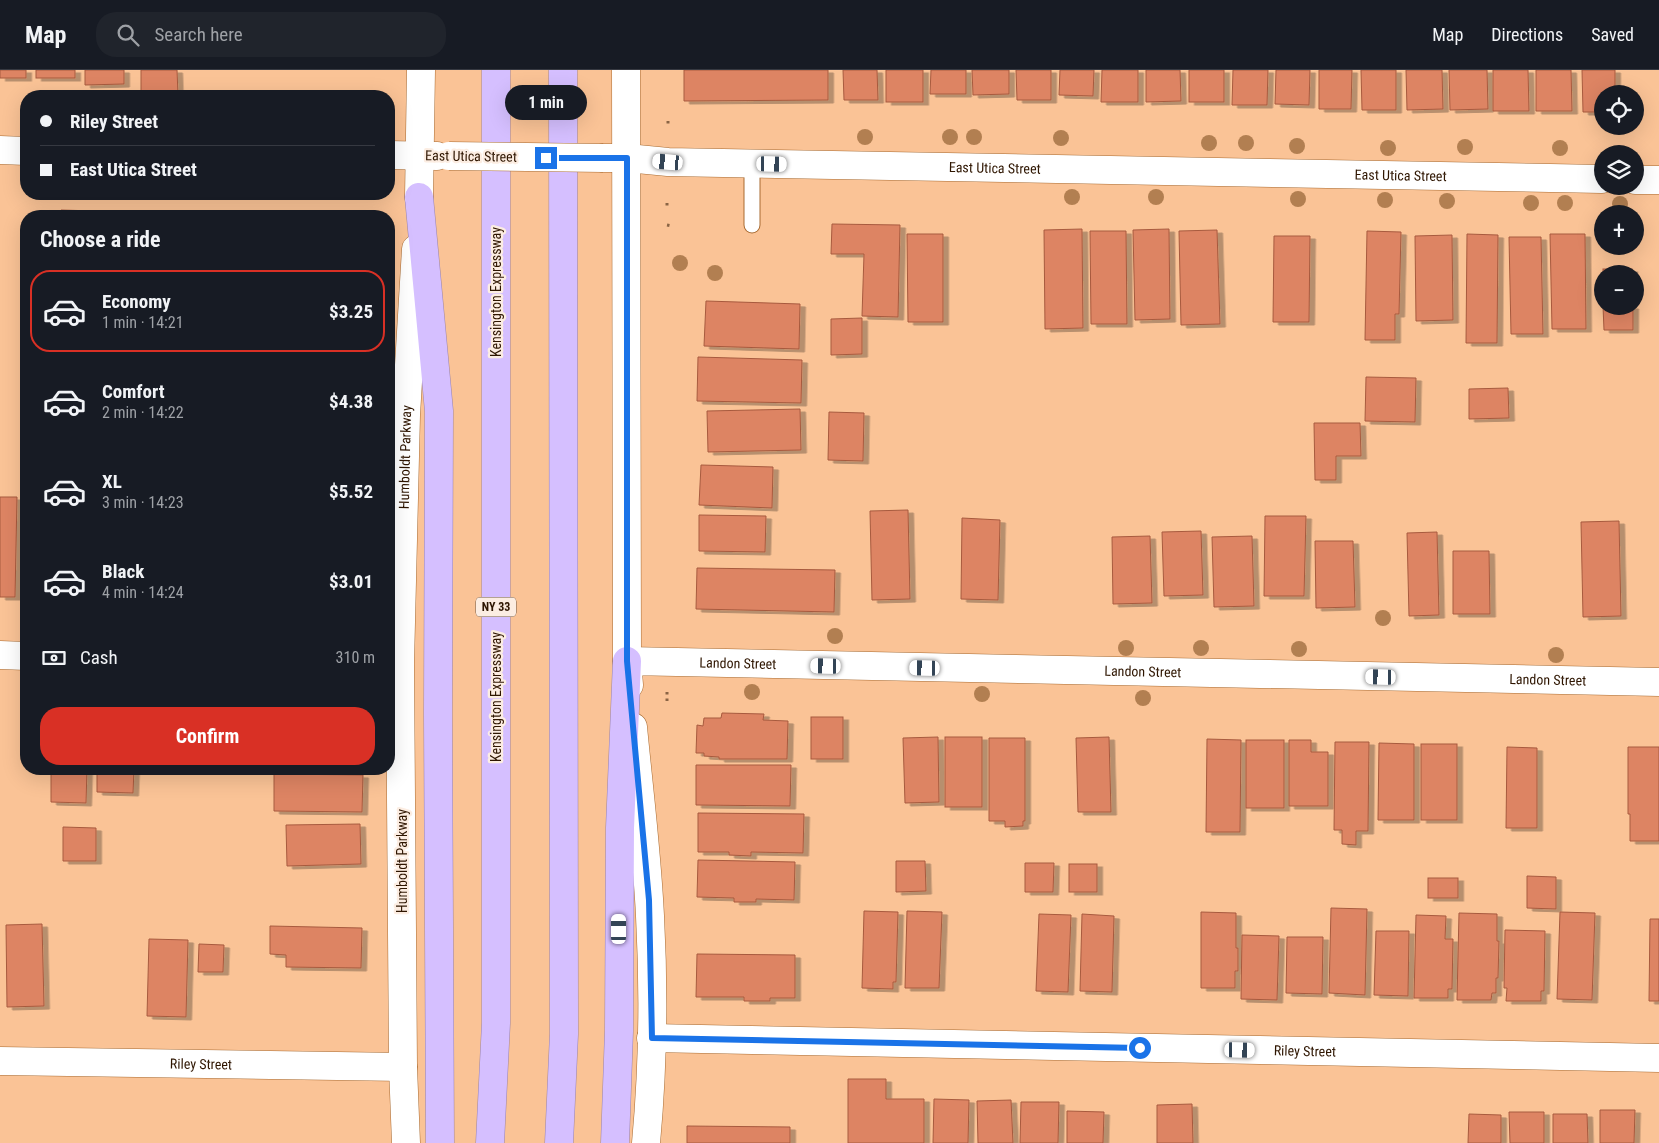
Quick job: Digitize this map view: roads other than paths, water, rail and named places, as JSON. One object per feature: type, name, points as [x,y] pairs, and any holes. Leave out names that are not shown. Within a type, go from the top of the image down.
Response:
[{"type":"highway","name":"Kensington Expressway","points":[[490,1143],[496,1024],[496,70]]},
{"type":"highway","points":[[559,1143],[564,1034],[563,70]]},
{"type":"highway","points":[[419,197],[439,410],[440,1143]]},
{"type":"highway","points":[[615,1143],[620,828],[627,661]]},
{"type":"street","name":"Humboldt Parkway","points":[[395,643],[419,197],[421,70]]},
{"type":"street","points":[[626,70],[615,158],[627,661],[650,909],[652,1038],[650,1100],[646,1143]]},
{"type":"street","points":[[0,150],[20,151]]},
{"type":"street","name":"East Utica Street","points":[[395,155],[615,158],[668,162],[752,164],[1594,179]]},
{"type":"street","points":[[1644,180],[1659,180]]},
{"type":"street","points":[[0,655],[20,656]]},
{"type":"street","name":"Landon Street","points":[[627,661],[1659,682]]},
{"type":"street","name":"Humboldt Parkway","points":[[395,709],[406,1143]]},
{"type":"street","name":"Riley Street","points":[[652,1038],[1659,1058]]},
{"type":"street","name":"Riley Street","points":[[0,1061],[403,1067]]},
{"type":"lane","points":[[752,164],[752,225]]}]
